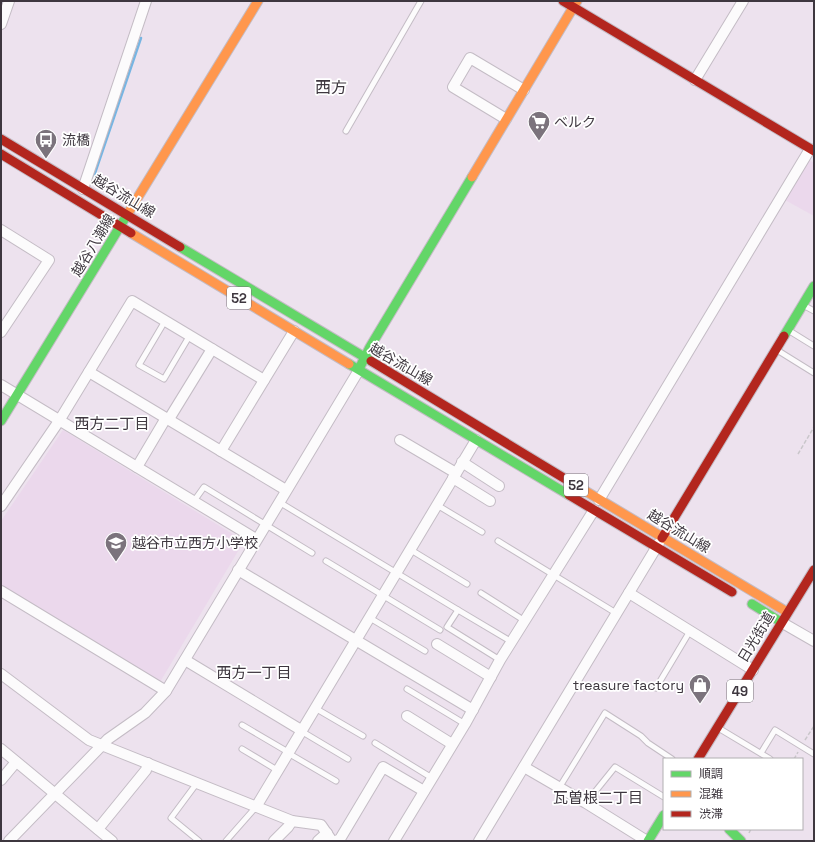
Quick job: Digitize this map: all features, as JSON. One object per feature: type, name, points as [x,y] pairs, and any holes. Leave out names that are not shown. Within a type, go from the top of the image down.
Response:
[{"type":"main road","name":"越谷八潮線","points":[[1,421],[258,1]]},
{"type":"main road","points":[[563,1],[575,4],[695,80],[812,150]]},
{"type":"main road","points":[[359,370],[364,359],[575,4]]},
{"type":"main road","name":"越谷流山線","points":[[1,139],[364,359],[484,429],[599,500],[787,612]]},
{"type":"main road","name":"越谷流山線","points":[[1,154],[120,227],[781,622]]},
{"type":"main road","points":[[662,538],[814,286]]},
{"type":"main road","name":"日光街道","points":[[699,758],[814,570]]},
{"type":"main road","points":[[648,841],[663,817]]},
{"type":"street","points":[[1,24],[9,1]]},
{"type":"street","points":[[83,189],[146,1]]},
{"type":"street","points":[[695,80],[743,1]]},
{"type":"street","points":[[506,119],[453,87],[470,58],[524,90]]},
{"type":"street","points":[[599,500],[812,150]]},
{"type":"street","points":[[1,230],[49,260],[1,332]]},
{"type":"street","points":[[1,506],[60,421],[132,301],[264,380]]},
{"type":"street","points":[[221,451],[294,331]]},
{"type":"street","points":[[137,467],[212,349]]},
{"type":"street","points":[[9,841],[102,746],[108,738],[145,713],[166,691],[265,524],[359,370]]},
{"type":"street","points":[[89,372],[286,490]]},
{"type":"street","points":[[1,385],[256,539]]},
{"type":"street","points":[[400,440],[490,501]]},
{"type":"street","points":[[256,807],[476,440]]},
{"type":"street","points":[[462,462],[499,486]]},
{"type":"street","points":[[394,841],[465,724],[500,660],[526,621],[594,510]]},
{"type":"street","points":[[479,841],[662,538]]},
{"type":"street","points":[[238,570],[473,710]]},
{"type":"street","points":[[629,593],[753,670]]},
{"type":"street","points":[[2,594],[166,691]]},
{"type":"street","points":[[781,622],[814,641]]},
{"type":"street","points":[[437,644],[491,677]]},
{"type":"street","points":[[185,660],[301,730]]},
{"type":"street","points":[[1,674],[89,740],[292,821],[321,825],[329,837],[318,841]]},
{"type":"street","points":[[407,716],[452,744]]},
{"type":"street","points":[[1,749],[112,841]]},
{"type":"street","points":[[1,780],[16,762]]},
{"type":"street","points":[[98,829],[146,770],[148,763]]},
{"type":"street","points":[[336,841],[340,839],[383,767],[424,791]]},
{"type":"street","points":[[524,767],[648,841]]},
{"type":"street","points":[[274,841],[292,821]]},
{"type":"lane","points":[[346,131],[421,1]]},
{"type":"lane","points":[[802,304],[814,312]]},
{"type":"lane","points":[[165,321],[139,365],[164,379],[190,335]]},
{"type":"lane","points":[[788,330],[814,346]]},
{"type":"lane","points":[[776,349],[814,373]]},
{"type":"lane","points":[[194,501],[204,487],[312,553]]},
{"type":"lane","points":[[279,502],[512,642]]},
{"type":"lane","points":[[437,505],[482,532]]},
{"type":"lane","points":[[498,541],[616,613]]},
{"type":"lane","points":[[411,550],[467,584]]},
{"type":"lane","points":[[326,561],[440,630]]},
{"type":"lane","points":[[481,593],[526,621]]},
{"type":"lane","points":[[458,610],[447,627],[500,660]]},
{"type":"lane","points":[[370,618],[425,651]]},
{"type":"lane","points":[[656,688],[690,630]]},
{"type":"lane","points":[[407,689],[465,724]]},
{"type":"lane","points":[[315,708],[363,736]]},
{"type":"lane","points":[[560,788],[605,713],[641,736],[648,743],[670,758]]},
{"type":"lane","points":[[242,725],[336,781]]},
{"type":"lane","points":[[718,728],[768,758]]},
{"type":"lane","points":[[301,730],[348,759]]},
{"type":"lane","points":[[761,753],[775,730],[814,754]]},
{"type":"lane","points":[[375,743],[432,778]]},
{"type":"lane","points":[[242,749],[277,770]]},
{"type":"lane","points":[[586,803],[615,767],[663,796]]},
{"type":"lane","points":[[196,782],[194,787],[171,818],[199,841]]},
{"type":"lane","points":[[226,841],[256,807]]},
{"type":"path","points":[[798,454],[814,427]]},
{"type":"shaded area","points":[[809,160],[814,163],[814,216],[785,200]]},
{"type":"shaded area","name":"越谷市立西方小学校","points":[[63,430],[244,541],[160,682],[1,586],[1,521]]},
{"type":"waterway","points":[[94,176],[141,38]]},
{"type":"traffic: fast","points":[[360,367],[370,347],[472,177]]},
{"type":"traffic: fast","points":[[1,421],[127,215]]},
{"type":"traffic: fast","points":[[180,247],[371,361]]},
{"type":"traffic: fast","points":[[784,336],[814,286]]},
{"type":"traffic: fast","points":[[349,364],[569,495]]},
{"type":"traffic: fast","points":[[752,604],[781,622]]},
{"type":"traffic: fast","points":[[648,841],[663,817]]},
{"type":"traffic: fast","points":[[730,830],[741,841]]},
{"type":"traffic: slow","points":[[127,215],[258,1]]},
{"type":"traffic: slow","points":[[472,177],[577,1]]},
{"type":"traffic: slow","points":[[131,233],[349,364]]},
{"type":"traffic: slow","points":[[572,483],[787,612]]},
{"type":"traffic: jam","points":[[563,1],[814,151]]},
{"type":"traffic: jam","points":[[1,139],[180,247]]},
{"type":"traffic: jam","points":[[1,154],[131,233]]},
{"type":"traffic: jam","points":[[662,538],[784,336]]},
{"type":"traffic: jam","points":[[371,361],[572,483]]},
{"type":"traffic: jam","points":[[569,495],[732,592]]},
{"type":"traffic: jam","points":[[699,758],[814,570]]},
{"type":"place","name":"ベルク","points":[[539,142]]},
{"type":"place","name":"流橋","points":[[46,160]]},
{"type":"place","name":"越谷市立西方小学校","points":[[116,562]]},
{"type":"place","name":"treasure factory","points":[[700,704]]},
{"type":"district","name":"西方","points":[[331,87]]},
{"type":"district","name":"西方二丁目","points":[[112,423]]},
{"type":"district","name":"西方一丁目","points":[[254,672]]},
{"type":"district","name":"瓦曽根二丁目","points":[[598,797]]}]
